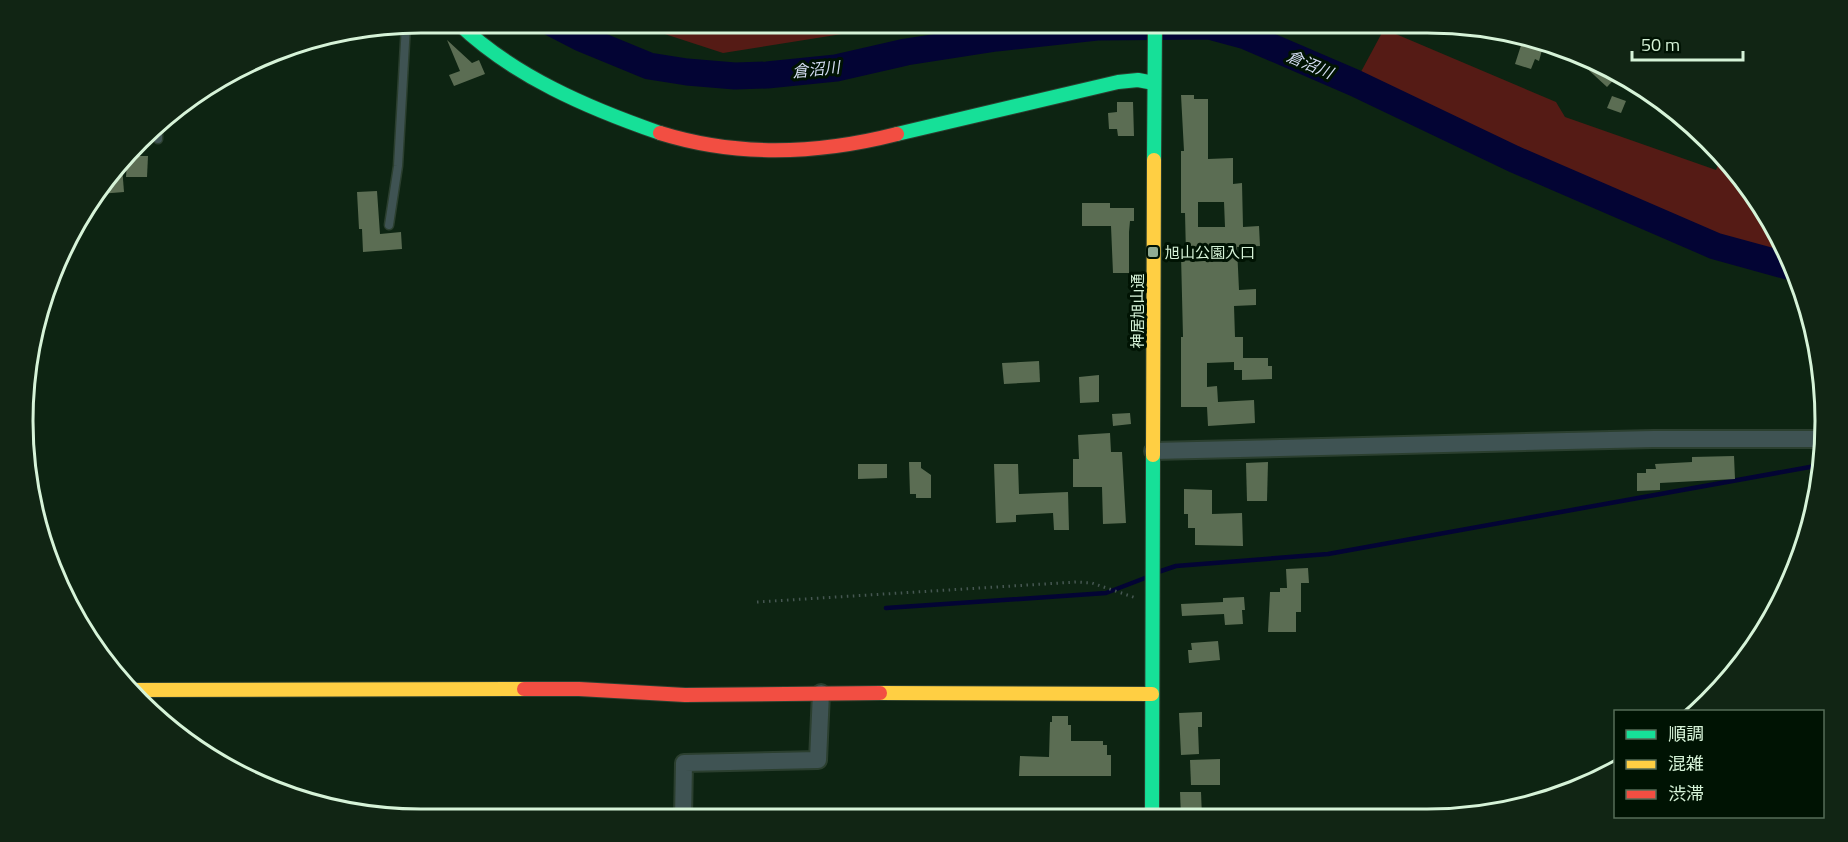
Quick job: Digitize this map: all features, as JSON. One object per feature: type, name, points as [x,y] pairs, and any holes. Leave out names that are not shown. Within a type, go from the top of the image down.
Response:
[{"type":"street","points":[[469,33],[515,68],[624,120],[663,134],[703,143],[746,148],[793,150],[853,144],[1118,82],[1138,80],[1154,82]]},
{"type":"street","name":"神居旭山通","points":[[1152,604],[1155,33]]},
{"type":"street","points":[[1153,451],[1653,439],[1814,440]]},
{"type":"street","points":[[1152,604],[1152,809]]},
{"type":"street","points":[[142,690],[579,689],[685,695],[1152,694]]},
{"type":"street","points":[[683,809],[684,763],[818,760],[821,693]]},
{"type":"lane","points":[[388,225],[398,166],[406,34]]},
{"type":"path","points":[[757,602],[1076,582],[1092,583],[1152,604]]},
{"type":"shaded area","points":[[662,33],[848,33],[723,53]]},
{"type":"shaded area","points":[[1382,33],[1393,33],[1556,102],[1565,117],[1716,170],[1718,164],[1750,205],[1781,264],[1715,246],[1514,159],[1355,83]]},
{"type":"building","points":[[447,40],[472,63],[479,60],[485,74],[454,86],[449,75],[460,71]]},
{"type":"building","points":[[1521,45],[1542,51],[1539,61],[1535,59],[1531,69],[1515,64]]},
{"type":"building","points":[[1586,68],[1613,81],[1607,87]]},
{"type":"building","points":[[1181,95],[1194,95],[1194,99],[1208,99],[1208,159],[1233,158],[1233,184],[1242,183],[1243,227],[1259,226],[1260,246],[1237,247],[1239,290],[1256,289],[1256,305],[1234,306],[1235,337],[1243,337],[1243,358],[1268,358],[1268,366],[1272,366],[1272,379],[1242,380],[1242,370],[1234,370],[1234,362],[1207,363],[1207,387],[1217,386],[1218,402],[1254,400],[1255,423],[1208,426],[1207,407],[1181,407],[1181,337],[1183,337],[1181,255],[1186,255],[1185,213],[1181,213],[1181,151],[1184,151]],"holes":[[[1198,202],[1224,202],[1225,227],[1198,227]]]},
{"type":"building","points":[[1612,96],[1626,101],[1621,113],[1607,108]]},
{"type":"building","points":[[1117,102],[1133,102],[1134,136],[1118,136],[1117,129],[1109,129],[1108,113],[1117,112]]},
{"type":"building","points":[[138,156],[148,156],[147,177],[126,177],[127,168]]},
{"type":"building","points":[[123,173],[124,192],[107,193]]},
{"type":"building","points":[[377,191],[380,234],[401,232],[402,249],[363,252],[357,192]]},
{"type":"building","points":[[1082,203],[1110,203],[1110,208],[1134,208],[1134,221],[1130,221],[1129,232],[1129,273],[1113,273],[1111,226],[1082,226]]},
{"type":"building","points":[[1039,361],[1040,382],[1004,384],[1002,363]]},
{"type":"building","points":[[1099,375],[1099,402],[1080,403],[1079,377]]},
{"type":"building","points":[[1130,413],[1131,424],[1113,426],[1112,414]]},
{"type":"building","points":[[1110,433],[1111,452],[1122,452],[1126,523],[1103,524],[1102,487],[1073,487],[1073,459],[1079,459],[1078,435]]},
{"type":"building","points":[[1734,456],[1735,479],[1660,483],[1660,490],[1637,491],[1637,473],[1646,473],[1646,469],[1656,469],[1655,464],[1692,462],[1692,457]]},
{"type":"building","points":[[909,462],[921,462],[921,468],[931,475],[931,498],[916,498],[916,494],[910,494]]},
{"type":"building","points":[[1268,462],[1267,501],[1247,501],[1246,463]]},
{"type":"building","points":[[858,464],[887,464],[887,478],[858,479]]},
{"type":"building","points":[[994,464],[1018,464],[1019,494],[1068,492],[1069,530],[1054,530],[1053,513],[1016,515],[1016,522],[996,523]]},
{"type":"building","points":[[1184,489],[1212,490],[1212,514],[1242,513],[1243,546],[1195,545],[1195,528],[1188,528],[1188,514],[1184,514]]},
{"type":"building","points":[[1308,568],[1309,583],[1301,583],[1301,612],[1296,612],[1296,632],[1268,632],[1270,592],[1280,592],[1280,588],[1287,588],[1286,569]]},
{"type":"building","points":[[1244,597],[1243,624],[1225,625],[1224,614],[1182,616],[1181,604],[1223,602],[1223,598]]},
{"type":"building","points":[[1218,641],[1220,660],[1189,663],[1188,650],[1192,650],[1191,643]]},
{"type":"building","points":[[1202,712],[1202,727],[1198,727],[1199,754],[1181,755],[1179,713]]},
{"type":"building","points":[[1052,716],[1068,716],[1068,725],[1071,725],[1071,741],[1103,741],[1103,745],[1107,745],[1107,755],[1111,755],[1111,776],[1019,776],[1020,756],[1049,757]]},
{"type":"building","points":[[1220,759],[1220,785],[1191,785],[1190,760]]},
{"type":"building","points":[[1180,792],[1201,792],[1202,809],[1181,809]]},
{"type":"waterway","name":"倉沼川","points":[[571,33],[649,66],[735,76],[836,68],[906,52],[1042,33]]},
{"type":"waterway","name":"倉沼川","points":[[1235,33],[1355,83],[1514,159],[1715,246],[1781,264]]},
{"type":"waterway","points":[[1158,572],[1176,566],[1328,554],[1812,467]]},
{"type":"waterway","points":[[886,608],[1106,593],[1145,578]]},
{"type":"traffic: fast","points":[[470,33],[503,59],[553,89],[606,113],[660,133]]},
{"type":"traffic: fast","points":[[1154,160],[1155,33]]},
{"type":"traffic: fast","points":[[897,134],[1118,82],[1138,80],[1154,83]]},
{"type":"traffic: fast","points":[[1152,809],[1153,455]]},
{"type":"traffic: slow","points":[[1153,455],[1154,160]]},
{"type":"traffic: slow","points":[[142,690],[524,689]]},
{"type":"traffic: slow","points":[[880,693],[1152,694]]},
{"type":"traffic: jam","points":[[660,133],[719,146],[778,150],[838,146],[897,134]]},
{"type":"traffic: jam","points":[[524,689],[579,689],[685,695],[880,693]]},
{"type":"place","name":"旭山公園入口","points":[[1153,252]]}]
